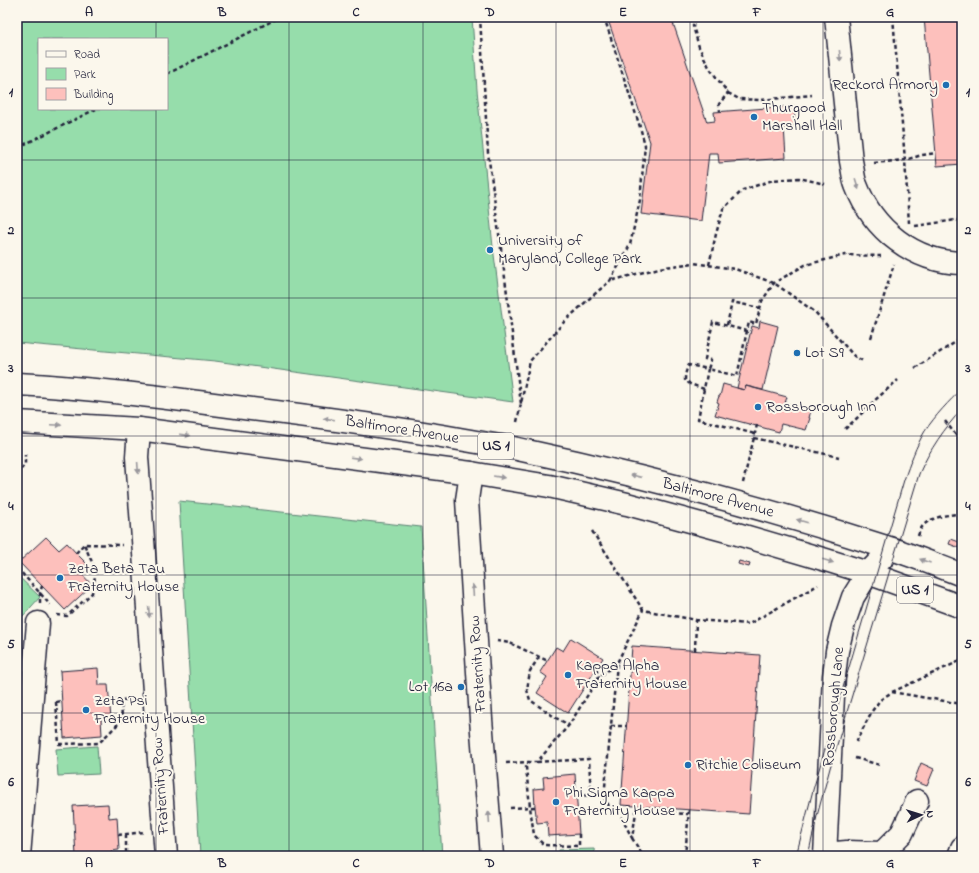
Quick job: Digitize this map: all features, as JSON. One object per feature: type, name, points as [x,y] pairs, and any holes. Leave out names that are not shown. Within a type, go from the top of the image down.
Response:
[{"type":"main road","points":[[836,17],[852,165],[856,184],[863,200],[885,231],[903,245],[921,255],[939,260],[962,263]]},
{"type":"main road","name":"Baltimore Avenue","points":[[17,384],[53,386],[155,397],[336,420],[415,431],[511,448],[587,464],[766,511],[891,549],[962,575]]},
{"type":"main road","name":"Baltimore Avenue","points":[[17,422],[139,429],[471,473],[549,486],[627,504],[734,533],[868,573],[962,607]]},
{"type":"main road","name":"Fraternity Row","points":[[139,429],[137,458],[166,856]]},
{"type":"main road","name":"Fraternity Row","points":[[471,473],[467,500],[481,719],[492,856]]},
{"type":"main road","name":"Rossborough Lane","points":[[825,855],[834,676],[837,651],[843,626],[854,597],[868,573],[891,549]]},
{"type":"main road","points":[[19,856],[22,746],[46,613]]},
{"type":"main road","points":[[825,855],[847,852],[882,855],[902,833],[917,801]]},
{"type":"main road","points":[[959,856],[962,848]]},
{"type":"path","points":[[168,73],[280,17]]},
{"type":"path","points":[[480,17],[488,153],[521,404]]},
{"type":"path","points":[[517,422],[530,361],[564,322],[610,281],[630,245],[640,200],[645,145],[604,17]]},
{"type":"path","points":[[695,17],[693,26],[699,47],[710,69],[728,93],[739,99],[761,100],[812,95]]},
{"type":"path","points":[[893,17],[909,226],[956,220],[962,221]]},
{"type":"path","points":[[720,111],[719,104],[728,93]]},
{"type":"path","points":[[17,148],[94,110]]},
{"type":"path","points":[[852,165],[905,160],[936,153]]},
{"type":"path","points":[[709,266],[723,209],[744,190],[773,180],[799,178],[825,184]]},
{"type":"path","points":[[704,389],[690,384],[685,380],[685,375],[689,365],[737,376],[749,322],[756,324],[762,301],[774,283],[805,265],[815,262],[845,255],[882,256]]},
{"type":"path","points":[[610,281],[659,268],[694,263],[735,269],[774,283],[815,312],[854,356],[863,361]]},
{"type":"path","points":[[871,338],[895,263]]},
{"type":"path","points":[[727,325],[732,302],[760,308]]},
{"type":"path","points":[[747,331],[713,322],[705,359],[711,360],[698,419],[755,434]]},
{"type":"path","points":[[915,368],[962,338]]},
{"type":"path","points":[[845,429],[898,380]]},
{"type":"path","points":[[945,421],[962,443]]},
{"type":"path","points":[[743,483],[756,425]]},
{"type":"path","points":[[754,438],[839,457]]},
{"type":"path","points":[[17,475],[25,464],[24,454]]},
{"type":"path","points":[[918,536],[923,526],[933,519],[962,514]]},
{"type":"path","points":[[592,531],[643,610],[696,620],[749,624],[818,585]]},
{"type":"path","points":[[76,553],[84,544],[126,545]]},
{"type":"path","points":[[46,613],[67,616],[92,593],[96,571],[84,544]]},
{"type":"path","points":[[17,568],[51,606],[46,613]]},
{"type":"path","points":[[42,586],[40,593],[46,613]]},
{"type":"path","points":[[643,610],[617,663],[604,797],[609,806],[619,812],[643,856]]},
{"type":"path","points":[[695,651],[696,620]]},
{"type":"path","points":[[510,643],[548,661]]},
{"type":"path","points":[[539,657],[530,671],[527,690],[530,700],[569,725]]},
{"type":"path","points":[[856,742],[872,711],[880,700],[892,692],[962,660]]},
{"type":"path","points":[[537,762],[569,725],[598,677],[617,663]]},
{"type":"path","points":[[596,669],[598,677]]},
{"type":"path","points":[[892,692],[962,704]]},
{"type":"path","points":[[109,701],[136,698]]},
{"type":"path","points":[[56,702],[59,744],[99,743],[122,720],[121,700]]},
{"type":"path","points":[[611,726],[627,726]]},
{"type":"path","points":[[855,758],[880,765]]},
{"type":"path","points":[[506,763],[589,759],[591,794],[576,796]]},
{"type":"path","points":[[530,762],[526,767],[534,835],[544,845],[579,846],[579,834]]},
{"type":"path","points":[[632,838],[637,806]]},
{"type":"path","points":[[509,808],[535,807]]},
{"type":"path","points":[[670,808],[670,813],[688,814]]},
{"type":"path","points":[[685,856],[689,810]]},
{"type":"path","points":[[118,835],[146,832]]},
{"type":"path","points":[[126,834],[126,856]]},
{"type":"green space","points":[[17,17],[472,17],[477,90],[493,247],[513,402],[215,361],[17,343]]},
{"type":"green space","points":[[179,501],[421,527],[442,856],[200,856]]},
{"type":"green space","points":[[17,575],[40,597],[23,616],[17,611]]},
{"type":"green space","points":[[97,746],[99,774],[58,776],[56,749]]},
{"type":"green space","points":[[594,849],[595,856],[559,856],[559,850]]},
{"type":"building","name":"Thurgood Marshall Hall","points":[[607,17],[671,17],[707,122],[715,121],[714,112],[794,106],[795,126],[784,126],[786,158],[719,163],[718,153],[709,153],[701,221],[641,214],[650,142]]},
{"type":"building","name":"Reckord Armory","points":[[924,17],[962,17],[962,164],[937,166]]},
{"type":"building","name":"Rossborough Inn","points":[[760,321],[778,326],[763,390],[746,386],[744,390],[737,388],[752,326],[759,328]]},
{"type":"building","name":"Rossborough Inn","points":[[723,384],[744,390],[746,386],[787,397],[785,403],[811,410],[806,430],[781,424],[779,432],[715,415],[719,403],[717,402]]},
{"type":"building","name":"Zeta Beta Tau Fraternity House","points":[[46,537],[59,550],[67,543],[87,564],[79,571],[92,585],[65,610],[19,562]]},
{"type":"building","points":[[951,539],[962,543],[960,548],[949,544]]},
{"type":"building","points":[[739,561],[750,564],[749,567],[738,564]]},
{"type":"building","name":"Kappa Alpha Fraternity House","points":[[571,638],[603,658],[568,713],[537,693],[547,677],[540,672],[556,647],[563,651]]},
{"type":"building","name":"Ritchie Coliseum","points":[[632,646],[760,655],[749,814],[621,805]]},
{"type":"building","name":"Zeta Psi Fraternity House","points":[[98,668],[99,685],[108,685],[111,719],[101,719],[102,735],[64,738],[60,671]]},
{"type":"building","points":[[921,763],[934,769],[927,786],[914,781]]},
{"type":"building","name":"Phi Sigma Kappa Fraternity House","points":[[575,774],[579,834],[548,836],[547,822],[537,823],[534,789],[544,788],[543,777]]},
{"type":"building","points":[[108,804],[109,818],[117,817],[119,850],[111,851],[112,856],[76,856],[73,806]]},
{"type":"tram line","points":[[796,856],[813,790],[906,474],[925,431],[942,409],[962,389]]},
{"type":"tram line","points":[[808,856],[830,768],[919,474],[938,440],[962,409]]},
{"type":"place","name":"Reckord Armory","points":[[946,85]]},
{"type":"place","name":"Thurgood Marshall Hall","points":[[754,117]]},
{"type":"place","name":"University of Maryland, College Park","points":[[490,250]]},
{"type":"place","name":"Lot S9","points":[[797,353]]},
{"type":"place","name":"Rossborough Inn","points":[[758,407]]},
{"type":"place","name":"Zeta Beta Tau Fraternity House","points":[[60,578]]},
{"type":"place","name":"Kappa Alpha Fraternity House","points":[[568,675]]},
{"type":"place","name":"Lot 16a","points":[[461,687]]},
{"type":"place","name":"Zeta Psi Fraternity House","points":[[86,710]]},
{"type":"place","name":"Ritchie Coliseum","points":[[688,765]]},
{"type":"place","name":"Phi Sigma Kappa Fraternity House","points":[[556,802]]}]
